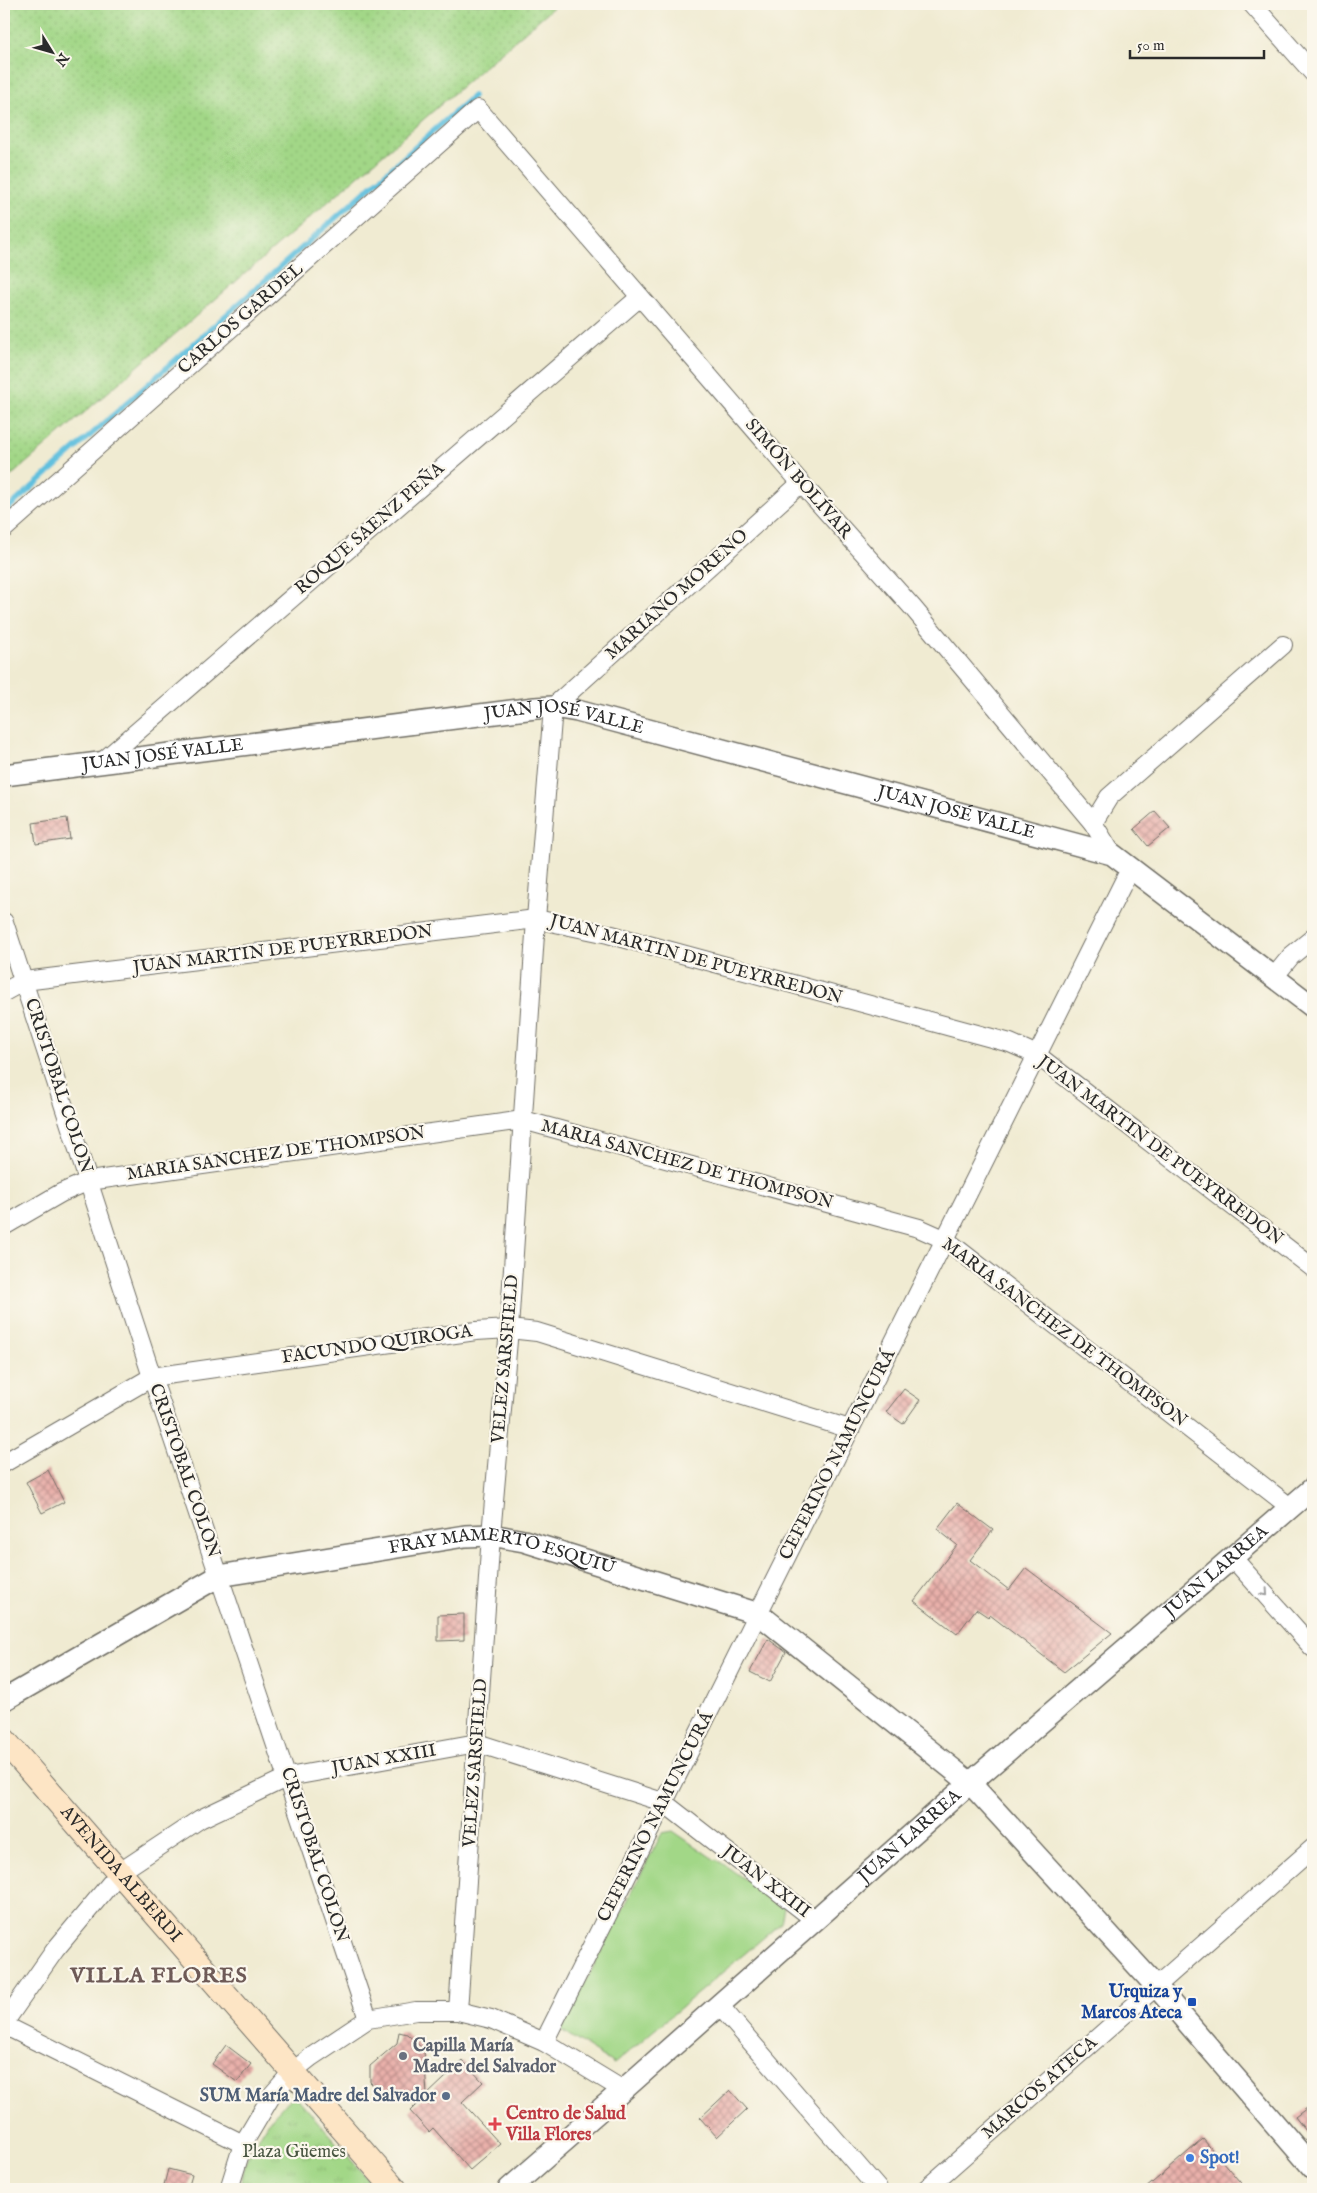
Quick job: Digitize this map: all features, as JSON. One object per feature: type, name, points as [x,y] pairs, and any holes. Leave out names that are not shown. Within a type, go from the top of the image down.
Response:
[{"type":"main road","name":"AVENIDA ALBERDI","points":[[4,1740],[395,2189]]},
{"type":"street","points":[[1252,4],[1313,73]]},
{"type":"street","name":"SIMÓN BOLÍVAR","points":[[478,109],[801,483],[913,608],[1093,823],[1112,854]]},
{"type":"street","name":"CARLOS GARDEL","points":[[4,529],[478,109]]},
{"type":"street","name":"ROQUE SAENZ PEÑA","points":[[102,762],[640,297]]},
{"type":"street","name":"MARIANO MORENO","points":[[553,707],[801,483]]},
{"type":"street","points":[[1093,823],[1109,797],[1283,646]]},
{"type":"street","name":"JUAN JOSÉ VALLE","points":[[4,775],[553,707],[577,711],[1112,854],[1131,867]]},
{"type":"street","name":"VELEZ SARSFIELD","points":[[458,2011],[491,1536],[509,1329],[536,919],[553,707]]},
{"type":"street","points":[[1131,867],[1313,1007]]},
{"type":"street","name":"CEFERINO NAMUNCURÁ","points":[[544,2042],[662,1802],[946,1240],[1131,867]]},
{"type":"street","name":"JUAN MARTIN DE PUEYRREDON","points":[[4,992],[24,981],[536,919],[617,937],[1010,1043],[1037,1055],[1313,1268]]},
{"type":"street","name":"CRISTOBAL COLON","points":[[4,922],[152,1377],[368,2019]]},
{"type":"street","points":[[1274,977],[1291,956],[1313,938]]},
{"type":"street","name":"MARIA SANCHEZ DE THOMPSON","points":[[4,1226],[60,1193],[89,1181],[523,1120],[919,1228],[946,1240],[1290,1507]]},
{"type":"street","name":"FACUNDO QUIROGA","points":[[4,1464],[152,1377],[476,1331],[509,1329],[537,1332],[850,1428]]},
{"type":"street","name":"JUAN LARREA","points":[[509,2189],[970,1782],[1313,1488]]},
{"type":"street","name":"FRAY MAMERTO ESQUIÚ","points":[[4,1700],[220,1576],[465,1536],[491,1536],[524,1542],[758,1614],[970,1782],[1156,1986],[1313,2168]]},
{"type":"street","points":[[1232,1557],[1313,1648]]},
{"type":"street","name":"JUAN XXIII","points":[[4,2024],[55,1950],[120,1872],[200,1819],[288,1777],[477,1743],[662,1802],[815,1920]]},
{"type":"street","name":"MARCOS ATECA","points":[[926,2189],[1313,1848]]},
{"type":"street","points":[[719,2005],[878,2189]]},
{"type":"street","points":[[229,2189],[243,2144],[272,2095],[292,2072],[368,2019],[416,2011],[458,2011],[491,2019],[544,2042],[623,2090]]},
{"type":"street","points":[[4,2024],[243,2144]]},
{"type":"green space","points":[[4,4],[557,4],[4,482]]},
{"type":"green space","points":[[673,1831],[784,1907],[781,1923],[614,2064],[561,2030],[662,1833]]},
{"type":"green space","name":"Plaza Güemes","points":[[294,2094],[376,2189],[239,2189],[247,2158],[267,2123]]},
{"type":"building","points":[[1155,811],[1170,828],[1148,846],[1134,829]]},
{"type":"building","points":[[67,818],[70,839],[36,844],[33,823]]},
{"type":"building","points":[[904,1389],[920,1400],[903,1424],[886,1412]]},
{"type":"building","points":[[48,1470],[64,1502],[42,1513],[26,1482]]},
{"type":"building","points":[[957,1503],[993,1530],[970,1560],[1009,1590],[1026,1568],[1112,1633],[1064,1672],[990,1615],[988,1617],[976,1609],[957,1634],[914,1601],[957,1545],[937,1529]]},
{"type":"building","points":[[464,1614],[464,1640],[438,1641],[438,1615]]},
{"type":"building","points":[[768,1639],[786,1652],[770,1682],[750,1672]]},
{"type":"building","points":[[399,2032],[407,2034],[424,2050],[427,2095],[463,2061],[483,2082],[462,2102],[500,2144],[470,2170],[433,2128],[429,2132],[410,2111],[425,2096],[378,2090],[370,2082],[370,2066],[397,2043]]},
{"type":"building","points":[[226,2045],[251,2064],[237,2082],[212,2064]]},
{"type":"building","points":[[730,2090],[747,2109],[717,2137],[700,2118]]},
{"type":"building","points":[[1307,2108],[1313,2115],[1313,2140],[1295,2117]]},
{"type":"building","points":[[1203,2139],[1246,2189],[1145,2189]]},
{"type":"building","points":[[168,2169],[192,2175],[188,2189],[163,2189]]},
{"type":"waterway","points":[[4,512],[473,96]]},
{"type":"place","name":"Urquiza y Marcos Ateca","points":[[1192,2002]]},
{"type":"place","name":"Capilla María Madre del Salvador","points":[[403,2056]]},
{"type":"place","name":"SUM María Madre del Salvador","points":[[446,2096]]},
{"type":"place","name":"Centro de Salud Villa Flores","points":[[495,2124]]},
{"type":"place","name":"Spot!","points":[[1190,2158]]},
{"type":"district","name":"VILLA FLORES","points":[[159,1976]]}]
